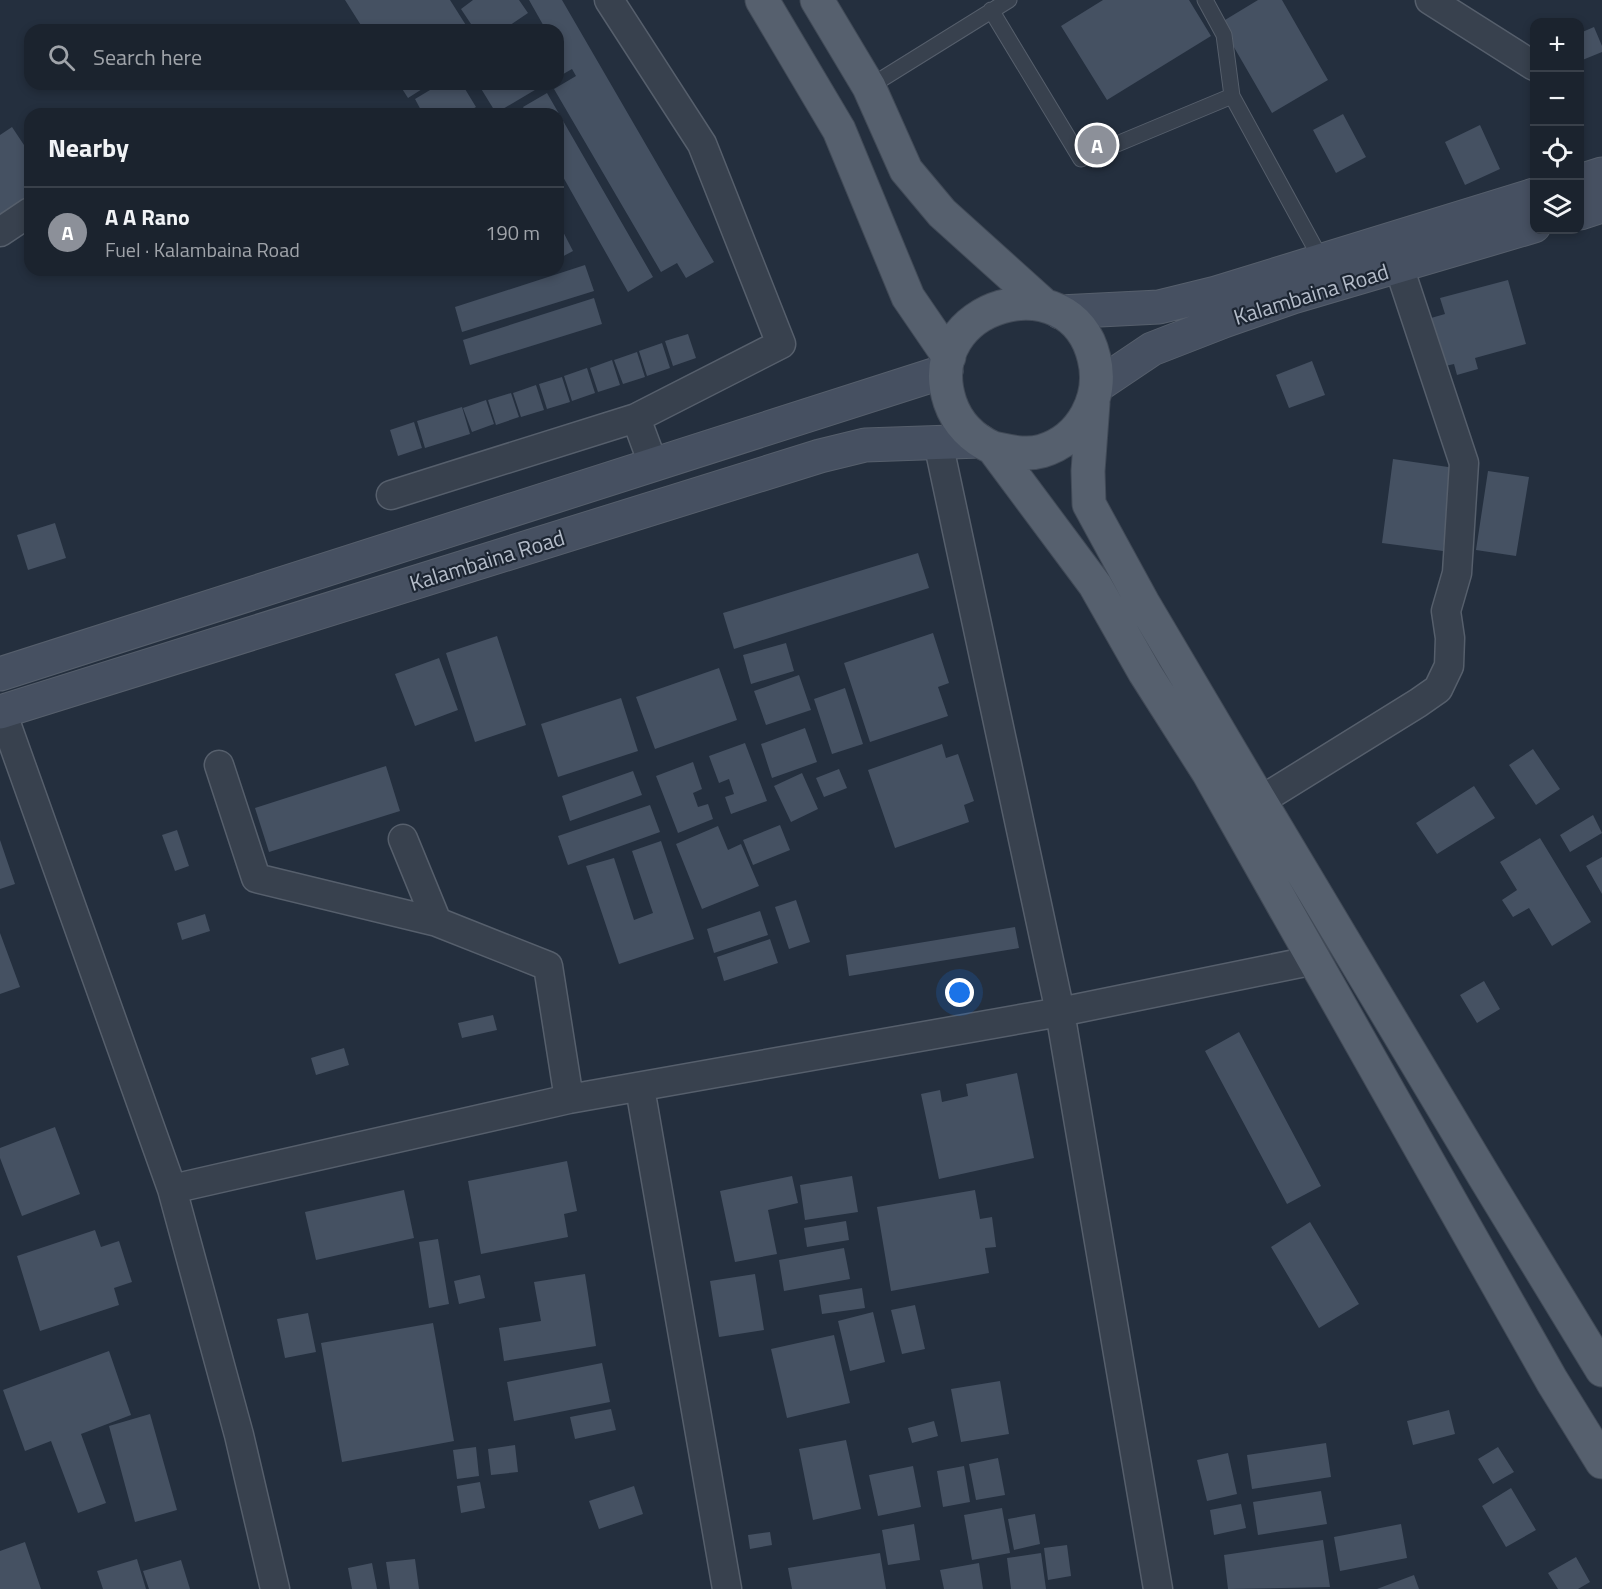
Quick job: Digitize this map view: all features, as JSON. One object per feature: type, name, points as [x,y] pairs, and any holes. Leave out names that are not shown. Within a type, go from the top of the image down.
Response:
[{"type":"main road","points":[[762,0],[839,130],[908,297],[948,364]]},
{"type":"main road","points":[[818,0],[869,87],[906,170],[942,213],[1052,309],[1074,323],[1085,336],[1093,351],[1097,368],[1088,471],[1089,504],[1143,603],[1260,801],[1602,1370]]},
{"type":"main road","name":"Kalambaina Road","points":[[1052,309],[1158,307],[1216,293],[1530,196]]},
{"type":"main road","points":[[1584,212],[1602,207]]},
{"type":"main road","name":"Kalambaina Road","points":[[1095,395],[1152,350],[1214,325],[1293,297],[1530,227]]},
{"type":"main road","points":[[1052,309],[1020,302],[997,307],[975,318],[959,336],[948,364],[947,391],[953,411],[964,428],[986,444],[1095,585],[1145,673],[1208,772],[1552,1381],[1602,1462]]},
{"type":"main road","points":[[0,674],[653,464],[948,364]]},
{"type":"main road","points":[[986,444],[1016,453],[1041,451],[1063,441],[1081,425],[1095,395]]},
{"type":"main road","name":"Kalambaina Road","points":[[1,712],[820,456],[866,445],[938,442],[986,444]]},
{"type":"street","points":[[391,495],[636,418],[781,344],[702,144],[609,0]]},
{"type":"street","points":[[1430,0],[1530,63]]},
{"type":"street","points":[[0,232],[24,216]]},
{"type":"street","points":[[1260,801],[1438,689],[1449,666],[1446,611],[1457,573],[1464,463],[1399,267]]},
{"type":"street","points":[[636,418],[653,464]]},
{"type":"street","points":[[938,442],[1060,1012],[1158,1589]]},
{"type":"street","points":[[1,712],[172,1189],[239,1435],[275,1589]]},
{"type":"street","points":[[219,765],[256,878],[437,922],[548,966],[569,1099]]},
{"type":"street","points":[[403,839],[437,922]]},
{"type":"street","points":[[172,1189],[569,1099],[1060,1012],[1315,960]]},
{"type":"street","points":[[640,1088],[727,1589]]},
{"type":"lane","points":[[869,87],[1009,0]]},
{"type":"lane","points":[[1205,0],[1224,35],[1232,96],[1321,259]]},
{"type":"lane","points":[[991,10],[1081,159],[1232,96]]},
{"type":"building","points":[[345,0],[450,0],[465,24],[360,24]]},
{"type":"building","points":[[473,0],[519,0],[528,13],[512,24],[471,24],[461,9]]},
{"type":"building","points":[[529,0],[562,0],[714,262],[686,278],[677,263],[661,272],[555,90],[564,90],[564,83],[576,76],[572,69],[564,74],[564,24],[543,24]]},
{"type":"building","points":[[1103,0],[1189,0],[1211,36],[1107,100],[1061,26]]},
{"type":"building","points":[[1258,0],[1282,0],[1328,80],[1272,113],[1220,23]]},
{"type":"building","points":[[1594,27],[1602,46],[1602,52],[1584,59],[1584,31]]},
{"type":"building","points":[[403,90],[421,90],[408,98]]},
{"type":"building","points":[[430,90],[466,90],[476,107],[420,108],[415,99]]},
{"type":"building","points":[[482,90],[535,90],[504,108],[493,108]]},
{"type":"building","points":[[547,93],[556,108],[524,108]]},
{"type":"building","points":[[1343,114],[1366,157],[1336,173],[1313,130]]},
{"type":"building","points":[[564,123],[653,277],[628,292],[564,179]]},
{"type":"building","points":[[1480,125],[1500,169],[1465,185],[1445,142]]},
{"type":"building","points":[[12,127],[24,145],[24,199],[0,214],[0,135]]},
{"type":"building","points":[[564,234],[573,251],[564,256]]},
{"type":"building","points":[[585,265],[594,291],[462,332],[455,307],[551,276],[564,276],[564,272]]},
{"type":"building","points":[[1508,280],[1526,344],[1475,358],[1478,369],[1457,375],[1454,364],[1437,368],[1424,320],[1445,314],[1440,298]]},
{"type":"building","points":[[594,298],[602,324],[470,365],[463,340]]},
{"type":"building","points":[[688,334],[696,358],[673,366],[665,341]]},
{"type":"building","points":[[662,343],[670,368],[647,376],[639,351]]},
{"type":"building","points":[[637,352],[645,377],[623,384],[614,360]]},
{"type":"building","points":[[612,360],[620,385],[598,392],[590,368]]},
{"type":"building","points":[[1312,361],[1325,395],[1289,408],[1276,375]]},
{"type":"building","points":[[587,368],[595,393],[572,401],[564,376]]},
{"type":"building","points":[[562,377],[570,402],[547,409],[539,384]]},
{"type":"building","points":[[536,385],[544,410],[521,417],[513,393]]},
{"type":"building","points":[[511,393],[519,417],[496,425],[488,400]]},
{"type":"building","points":[[486,400],[494,424],[472,432],[463,408]]},
{"type":"building","points":[[462,407],[470,434],[425,448],[417,421]]},
{"type":"building","points":[[414,422],[422,448],[398,456],[390,430]]},
{"type":"building","points":[[1393,459],[1455,468],[1443,551],[1382,543]]},
{"type":"building","points":[[1488,471],[1529,477],[1516,556],[1476,550]]},
{"type":"building","points":[[55,523],[66,558],[28,570],[17,535]]},
{"type":"building","points":[[918,553],[929,588],[734,649],[723,613]]},
{"type":"building","points":[[933,633],[949,683],[938,687],[948,716],[870,742],[844,663]]},
{"type":"building","points":[[497,636],[526,725],[475,742],[446,653]]},
{"type":"building","points":[[786,643],[794,671],[751,684],[743,655]]},
{"type":"building","points":[[439,658],[458,710],[415,726],[395,674]]},
{"type":"building","points":[[719,668],[737,720],[655,749],[636,697]]},
{"type":"building","points":[[799,675],[811,710],[766,725],[754,691]]},
{"type":"building","points":[[845,688],[863,744],[832,754],[814,699]]},
{"type":"building","points":[[621,698],[638,751],[558,777],[541,724]]},
{"type":"building","points":[[805,728],[817,762],[772,778],[761,744]]},
{"type":"building","points":[[745,743],[767,801],[731,814],[725,797],[734,794],[729,779],[719,783],[709,756]]},
{"type":"building","points":[[942,744],[946,758],[958,754],[974,801],[964,805],[969,822],[895,848],[868,770]]},
{"type":"building","points":[[1533,749],[1560,789],[1536,805],[1509,765]]},
{"type":"building","points":[[693,762],[702,789],[693,793],[698,807],[708,804],[713,819],[678,833],[656,776]]},
{"type":"building","points":[[386,766],[400,811],[269,852],[255,808]]},
{"type":"building","points":[[839,769],[847,788],[824,797],[816,778]]},
{"type":"building","points":[[633,771],[642,795],[570,821],[562,796]]},
{"type":"building","points":[[802,773],[818,809],[791,822],[774,786]]},
{"type":"building","points":[[1474,786],[1495,818],[1437,854],[1416,823]]},
{"type":"building","points":[[650,805],[660,832],[568,865],[558,836]]},
{"type":"building","points":[[1593,815],[1602,833],[1570,852],[1560,835]]},
{"type":"building","points":[[780,825],[790,850],[753,865],[743,840]]},
{"type":"building","points":[[718,826],[728,850],[741,844],[759,886],[702,909],[676,844]]},
{"type":"building","points":[[177,830],[189,866],[175,871],[162,835]]},
{"type":"building","points":[[1540,838],[1591,922],[1552,946],[1529,908],[1513,917],[1502,900],[1517,890],[1500,862]]},
{"type":"building","points":[[0,840],[15,884],[0,889]]},
{"type":"building","points":[[661,841],[694,939],[619,964],[586,866],[614,858],[634,920],[653,913],[632,851]]},
{"type":"building","points":[[1602,857],[1602,894],[1586,866]]},
{"type":"building","points":[[796,900],[810,942],[789,949],[775,907]]},
{"type":"building","points":[[760,911],[768,935],[714,953],[707,929]]},
{"type":"building","points":[[205,914],[210,931],[182,940],[177,923]]},
{"type":"building","points":[[1015,927],[1019,948],[849,976],[846,955]]},
{"type":"building","points":[[0,933],[20,987],[0,994]]},
{"type":"building","points":[[770,939],[778,963],[724,981],[717,957]]},
{"type":"building","points":[[1484,981],[1500,1009],[1477,1023],[1460,995]]},
{"type":"building","points":[[493,1015],[497,1030],[462,1038],[458,1023]]},
{"type":"building","points":[[1239,1032],[1321,1186],[1287,1204],[1205,1051]]},
{"type":"building","points":[[344,1048],[349,1065],[316,1075],[311,1058]]},
{"type":"building","points":[[1017,1073],[1034,1158],[939,1179],[921,1094],[940,1090],[942,1102],[968,1096],[966,1084]]},
{"type":"building","points":[[55,1127],[80,1194],[22,1216],[0,1158],[0,1148]]},
{"type":"building","points":[[567,1161],[577,1211],[564,1214],[568,1237],[481,1254],[468,1181]]},
{"type":"building","points":[[792,1176],[798,1203],[768,1210],[777,1254],[735,1262],[720,1191]]},
{"type":"building","points":[[852,1176],[858,1212],[805,1220],[800,1185]]},
{"type":"building","points":[[404,1190],[414,1238],[316,1260],[305,1212]]},
{"type":"building","points":[[975,1190],[980,1219],[992,1217],[996,1247],[985,1248],[989,1273],[891,1291],[877,1207]]},
{"type":"building","points":[[846,1221],[849,1240],[807,1247],[804,1228]]},
{"type":"building","points":[[1310,1222],[1359,1304],[1319,1328],[1271,1247]]},
{"type":"building","points":[[95,1230],[101,1247],[119,1241],[132,1282],[114,1288],[119,1305],[40,1331],[17,1256]]},
{"type":"building","points":[[438,1239],[449,1304],[429,1308],[419,1242]]},
{"type":"building","points":[[844,1248],[850,1279],[784,1291],[779,1260]]},
{"type":"building","points":[[585,1274],[596,1346],[504,1361],[499,1328],[541,1321],[534,1282]]},
{"type":"building","points":[[755,1274],[764,1330],[719,1337],[710,1281]]},
{"type":"building","points":[[480,1275],[485,1298],[459,1304],[454,1281]]},
{"type":"building","points":[[862,1288],[865,1308],[822,1314],[819,1295]]},
{"type":"building","points":[[915,1305],[925,1349],[902,1354],[891,1310]]},
{"type":"building","points":[[873,1312],[885,1362],[850,1371],[838,1321]]},
{"type":"building","points":[[308,1313],[316,1352],[285,1358],[277,1319]]},
{"type":"building","points":[[433,1323],[454,1441],[342,1462],[321,1343]]},
{"type":"building","points":[[834,1335],[850,1403],[787,1418],[771,1349]]},
{"type":"building","points":[[109,1351],[131,1415],[81,1434],[106,1503],[78,1513],[51,1441],[25,1451],[3,1390]]},
{"type":"building","points":[[602,1363],[610,1402],[514,1421],[507,1382]]},
{"type":"building","points":[[1000,1381],[1009,1434],[961,1442],[951,1389]]},
{"type":"building","points":[[611,1409],[616,1430],[575,1439],[570,1417]]},
{"type":"building","points":[[1449,1410],[1455,1434],[1413,1445],[1407,1421]]},
{"type":"building","points":[[150,1414],[177,1510],[135,1522],[109,1426]]},
{"type":"building","points":[[934,1421],[938,1436],[912,1443],[908,1428]]},
{"type":"building","points":[[846,1440],[861,1509],[813,1520],[799,1449]]},
{"type":"building","points":[[1326,1443],[1331,1477],[1252,1489],[1247,1455]]},
{"type":"building","points":[[515,1445],[518,1472],[491,1475],[488,1449]]},
{"type":"building","points":[[476,1447],[479,1476],[457,1479],[453,1450]]},
{"type":"building","points":[[1498,1447],[1514,1472],[1493,1484],[1478,1459]]},
{"type":"building","points":[[1228,1453],[1237,1494],[1207,1501],[1197,1460]]},
{"type":"building","points":[[998,1458],[1005,1495],[976,1500],[969,1464]]},
{"type":"building","points":[[913,1466],[921,1507],[878,1516],[869,1475]]},
{"type":"building","points":[[964,1466],[970,1502],[943,1507],[937,1471]]},
{"type":"building","points":[[480,1482],[485,1508],[461,1513],[457,1486]]},
{"type":"building","points":[[634,1486],[643,1514],[599,1529],[589,1501]]},
{"type":"building","points":[[1511,1488],[1536,1530],[1506,1547],[1482,1506]]},
{"type":"building","points":[[1321,1491],[1327,1524],[1258,1535],[1253,1502]]},
{"type":"building","points":[[1241,1504],[1246,1528],[1214,1535],[1210,1510]]},
{"type":"building","points":[[1002,1508],[1010,1553],[972,1560],[964,1515]]},
{"type":"building","points":[[1035,1514],[1040,1544],[1014,1550],[1008,1519]]},
{"type":"building","points":[[914,1524],[920,1560],[888,1565],[882,1530]]},
{"type":"building","points":[[1401,1524],[1407,1558],[1340,1571],[1334,1537]]},
{"type":"building","points":[[770,1532],[772,1545],[750,1549],[748,1535]]},
{"type":"building","points":[[1323,1540],[1330,1587],[1228,1589],[1224,1555]]},
{"type":"building","points":[[25,1542],[41,1589],[0,1589],[0,1551]]},
{"type":"building","points":[[1067,1545],[1071,1576],[1048,1580],[1044,1548]]},
{"type":"building","points":[[880,1553],[886,1589],[792,1589],[788,1568]]},
{"type":"building","points":[[1041,1553],[1046,1589],[1011,1589],[1007,1558]]},
{"type":"building","points":[[1576,1557],[1590,1582],[1578,1589],[1558,1589],[1548,1573]]},
{"type":"building","points":[[137,1559],[146,1589],[103,1589],[97,1571]]},
{"type":"building","points":[[415,1559],[419,1589],[390,1589],[386,1562]]},
{"type":"building","points":[[181,1560],[190,1589],[149,1589],[143,1571]]},
{"type":"building","points":[[372,1563],[377,1589],[352,1589],[348,1568]]},
{"type":"building","points":[[979,1563],[983,1589],[944,1589],[940,1570]]},
{"type":"building","points":[[1414,1575],[1419,1589],[1377,1589]]},
{"type":"place","name":"A A Rano","points":[[1097,145]]}]
